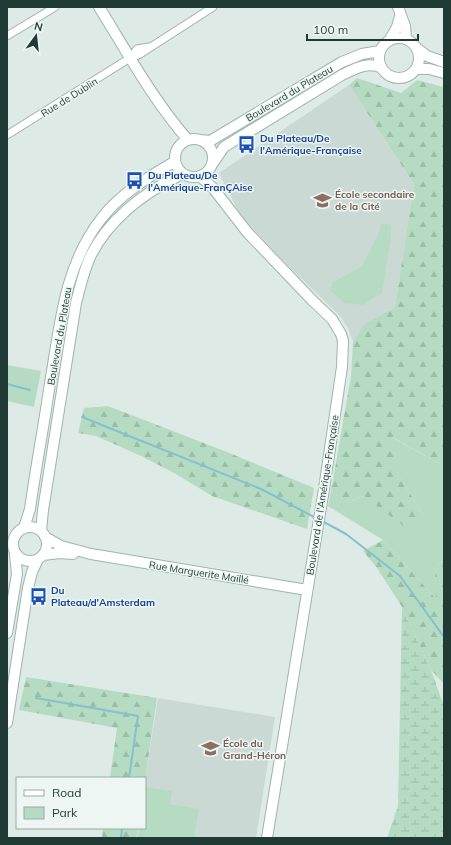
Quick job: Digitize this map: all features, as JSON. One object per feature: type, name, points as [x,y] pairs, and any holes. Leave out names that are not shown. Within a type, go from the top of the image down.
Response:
[{"type":"main road","points":[[98,7],[176,126],[184,142]]},
{"type":"main road","points":[[399,12],[405,26],[406,39]]},
{"type":"main road","points":[[389,41],[397,27],[399,12]]},
{"type":"main road","points":[[418,49],[420,56],[417,68],[408,76],[402,78],[390,76],[382,68],[380,63],[380,51],[384,45],[394,38],[406,39],[427,56],[444,62]]},
{"type":"main road","name":"Boulevard du Plateau","points":[[200,140],[210,141],[342,62],[362,54],[380,51]]},
{"type":"main road","name":"Boulevard du Plateau","points":[[207,170],[224,147],[342,75],[357,68],[370,65],[376,65],[382,68]]},
{"type":"main road","points":[[417,68],[429,69],[444,73]]},
{"type":"main road","points":[[194,139],[200,140],[211,149],[213,156],[207,170],[189,177],[182,174],[176,166],[174,162],[174,155],[184,142],[194,139]]},
{"type":"main road","name":"Boulevard du Plateau","points":[[24,528],[30,508],[63,308],[75,265],[91,234],[101,219],[111,208],[122,197],[159,170],[174,162]]},
{"type":"main road","name":"Boulevard de l'Amérique-Française","points":[[207,170],[219,196],[247,232],[332,319],[341,334],[343,341],[344,356],[340,386],[267,838]]},
{"type":"main road","name":"Boulevard du Plateau","points":[[43,534],[43,510],[76,303],[83,276],[91,256],[104,234],[130,207],[155,189],[182,174]]},
{"type":"main road","points":[[7,633],[17,574],[11,536],[24,528],[36,528],[43,534],[47,543],[46,550],[32,572],[28,588],[7,723]]},
{"type":"main road","name":"Rue Marguerite Maillé","points":[[43,534],[61,546],[91,554],[307,590]]},
{"type":"main road","points":[[12,549],[20,558],[26,561],[32,561],[41,557]]},
{"type":"main road","name":"Rue Marguerite Maillé","points":[[41,557],[60,553],[91,554]]},
{"type":"street","points":[[8,34],[54,7]]},
{"type":"street","name":"Rue de Dublin","points":[[7,135],[130,58],[140,54],[150,46],[187,25],[213,7]]},
{"type":"shaded area","name":"École secondaire de la Cité","points":[[349,85],[414,184],[395,307],[364,324],[353,342],[348,328],[340,316],[274,252],[241,216],[219,173]]},
{"type":"shaded area","name":"École du Grand-Héron","points":[[158,698],[275,717],[256,838],[136,838],[138,829],[146,829],[145,777]]},
{"type":"green space","points":[[357,78],[401,93],[417,80],[443,87],[444,90],[444,466],[392,437],[399,476],[424,516],[409,530],[363,496],[347,503],[331,491],[351,376],[353,342],[364,324],[395,307],[414,184],[349,85]]},
{"type":"green space","points":[[382,223],[391,225],[391,237],[382,293],[363,305],[344,303],[330,290],[333,282],[361,267],[377,237]]},
{"type":"green space","points":[[7,365],[41,371],[34,407],[7,401]]},
{"type":"green space","points":[[108,406],[227,452],[314,488],[307,529],[212,496],[176,474],[141,456],[96,436],[78,433],[84,408]]},
{"type":"green space","points":[[391,437],[444,466],[444,560],[435,567],[437,600],[383,540],[328,506],[331,491],[347,503],[363,496],[424,516],[399,476]]},
{"type":"green space","points":[[383,540],[436,599],[435,567],[444,560],[444,684],[431,670],[402,607],[377,568],[363,551]]},
{"type":"green space","points":[[402,607],[431,670],[444,706],[444,838],[387,838],[398,806]]},
{"type":"green space","points":[[26,677],[157,698],[145,777],[110,777],[117,728],[19,710]]},
{"type":"green space","points":[[146,787],[172,791],[170,804],[199,809],[194,838],[138,838],[140,829],[146,829]]},
{"type":"green space","points":[[103,829],[138,829],[136,838],[102,838]]},
{"type":"waterway","points":[[7,384],[30,390]]},
{"type":"waterway","points":[[82,417],[261,489],[316,518]]},
{"type":"waterway","points":[[322,521],[346,534],[400,576],[444,637]]},
{"type":"waterway","points":[[36,698],[138,716],[129,777]]},
{"type":"waterway","points":[[121,838],[122,829]]},
{"type":"place","name":"Du Plateau/De l'Amérique-Française","points":[[247,144]]},
{"type":"place","name":"Du Plateau/De l'Amérique-FranÇAise","points":[[135,181]]},
{"type":"place","name":"École secondaire de la Cité","points":[[322,200]]},
{"type":"place","name":"Du Plateau/d'Amsterdam","points":[[38,596]]},
{"type":"place","name":"École du Grand-Héron","points":[[210,749]]}]
